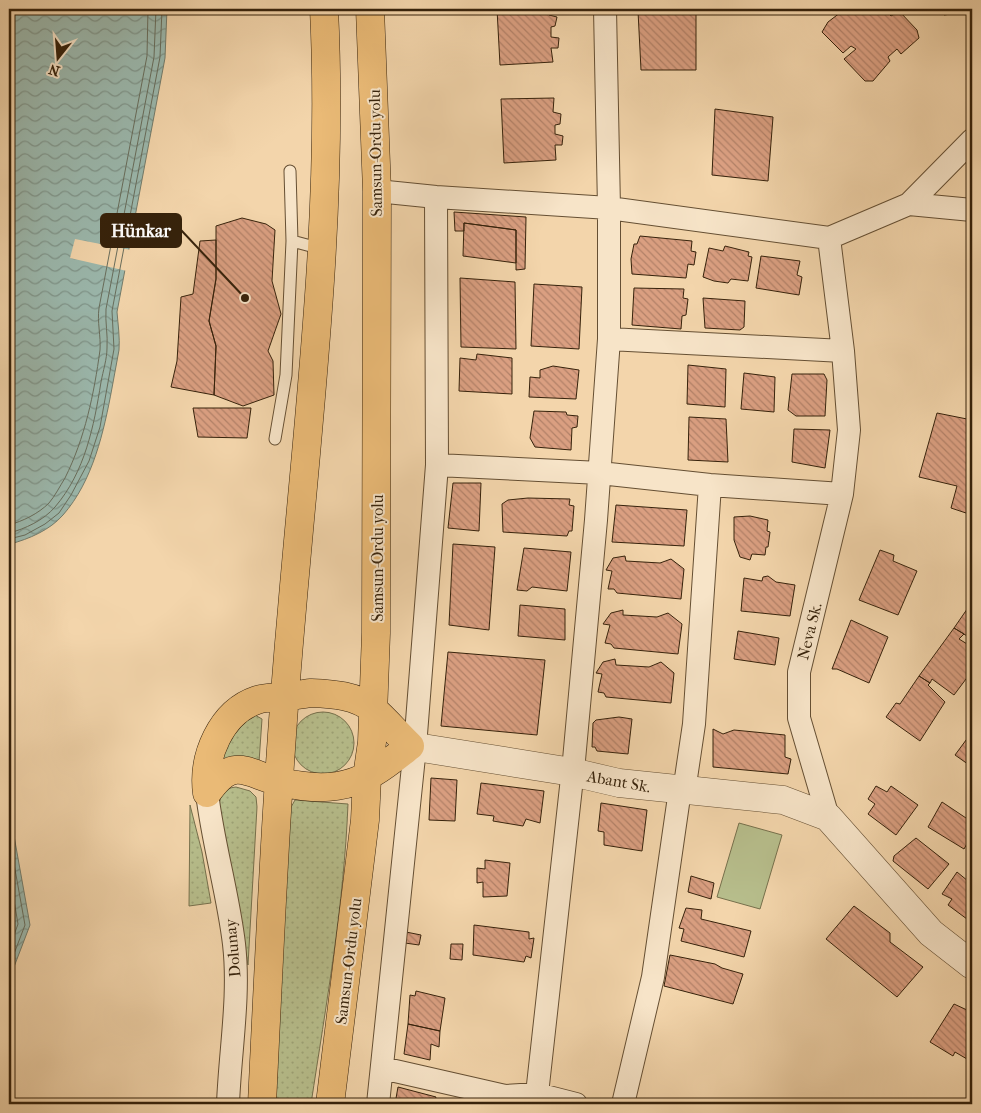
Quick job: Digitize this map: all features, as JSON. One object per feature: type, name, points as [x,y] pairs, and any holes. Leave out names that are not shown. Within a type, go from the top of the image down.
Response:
[{"type":"highway","points":[[262,1104],[284,697],[322,249],[326,62],[324,9]]},
{"type":"highway","name":"Samsun-Ordu yolu","points":[[330,1104],[365,820],[366,777],[372,742],[376,633],[377,191],[370,9]]},
{"type":"highway","points":[[311,693],[340,695],[373,709],[412,746],[379,770],[351,783],[324,787],[307,786],[279,782],[255,772],[236,770],[226,773],[217,779],[207,793],[208,762],[216,740],[225,724],[239,710],[256,700],[264,698],[311,693]]},
{"type":"street","points":[[537,1094],[572,772],[600,473],[609,338],[609,208],[604,9]]},
{"type":"street","points":[[377,191],[436,197],[609,208],[829,238],[909,204],[972,140]]},
{"type":"street","points":[[378,1104],[437,465],[436,197]]},
{"type":"street","points":[[909,204],[972,210]]},
{"type":"street","name":"Neva Sk.","points":[[829,238],[843,352],[849,430],[842,494],[799,672],[799,718],[828,817],[931,933],[972,964]]},
{"type":"street","points":[[609,338],[843,352]]},
{"type":"street","points":[[437,465],[600,473],[710,485],[842,494]]},
{"type":"street","points":[[623,1104],[653,977],[680,790],[686,778],[694,724],[710,485]]},
{"type":"street","name":"Abant Sk.","points":[[412,746],[572,772],[619,783],[783,800],[828,817]]},
{"type":"street","name":"Dolunay","points":[[207,793],[234,944],[234,1008],[228,1104]]},
{"type":"street","points":[[382,1068],[505,1096],[537,1094],[576,1104]]},
{"type":"lane","points":[[275,439],[286,375],[292,241],[290,171]]},
{"type":"lane","points":[[292,241],[322,249]]},
{"type":"green space","points":[[323,712],[335,715],[345,721],[351,731],[354,743],[351,755],[345,765],[335,771],[323,774],[311,771],[301,765],[295,755],[292,743],[295,731],[301,721],[311,715]]},
{"type":"green space","points":[[255,715],[262,719],[259,762],[217,767],[232,738]]},
{"type":"green space","points":[[236,787],[250,791],[256,797],[257,807],[248,965],[219,806],[223,793],[228,789]]},
{"type":"green space","points":[[295,800],[348,804],[346,842],[334,955],[311,1104],[274,1104],[290,809]]},
{"type":"green space","points":[[190,805],[202,852],[211,903],[189,906]]},
{"type":"green space","points":[[739,823],[782,835],[760,909],[717,897]]},
{"type":"water","points":[[9,9],[167,9],[165,58],[117,312],[119,350],[101,438],[90,471],[73,502],[63,515],[39,533],[10,544],[9,544]]},
{"type":"water","points":[[9,808],[30,925],[9,980]]},
{"type":"pier","points":[[75,239],[131,250],[127,271],[70,258]]},
{"type":"building","points":[[497,9],[549,9],[549,15],[557,17],[555,26],[551,27],[551,37],[559,38],[558,48],[551,48],[553,62],[500,65]]},
{"type":"building","points":[[696,9],[696,70],[641,70],[638,11]]},
{"type":"building","points":[[845,9],[890,9],[886,11],[891,16],[899,11],[917,30],[919,38],[901,54],[897,49],[888,57],[890,61],[873,81],[865,81],[844,59],[856,49],[851,46],[843,53],[822,32],[828,22]]},
{"type":"building","points":[[938,9],[956,9],[951,14],[944,15]]},
{"type":"building","points":[[554,98],[553,112],[561,114],[560,124],[555,125],[555,134],[563,136],[562,145],[555,145],[556,160],[504,163],[501,99]]},
{"type":"building","points":[[715,109],[773,117],[768,181],[712,175]]},
{"type":"building","points":[[454,212],[526,217],[525,269],[516,270],[516,230],[464,223],[464,231],[455,231]]},
{"type":"building","points":[[242,218],[266,224],[275,230],[272,281],[281,314],[268,351],[273,361],[274,395],[243,406],[214,395],[216,346],[209,321],[216,279],[216,226]]},
{"type":"building","points":[[464,223],[516,230],[516,263],[463,256]]},
{"type":"building","points":[[640,236],[692,241],[691,251],[696,252],[694,265],[688,264],[686,278],[632,274],[631,259],[634,244],[637,244]]},
{"type":"building","points":[[216,240],[216,279],[209,321],[216,346],[214,395],[171,387],[177,361],[181,297],[193,294],[200,241]]},
{"type":"building","points":[[725,246],[749,252],[748,256],[752,257],[748,281],[731,279],[728,283],[703,277],[709,248],[723,251]]},
{"type":"building","points":[[761,256],[800,261],[797,275],[802,277],[799,295],[756,288]]},
{"type":"building","points":[[460,278],[515,282],[516,349],[461,347]]},
{"type":"building","points":[[534,284],[582,287],[579,349],[531,346]]},
{"type":"building","points":[[634,288],[684,289],[683,298],[688,299],[686,315],[682,316],[681,329],[632,325]]},
{"type":"building","points":[[703,298],[745,301],[744,327],[740,330],[705,328]]},
{"type":"building","points":[[477,354],[512,358],[512,394],[459,391],[460,358],[476,360]]},
{"type":"building","points":[[688,365],[726,369],[725,407],[687,404]]},
{"type":"building","points":[[553,366],[579,370],[576,399],[529,397],[530,377],[540,378],[540,370]]},
{"type":"building","points":[[744,373],[775,377],[774,412],[741,409]]},
{"type":"building","points":[[792,374],[824,374],[827,380],[825,416],[796,416],[788,410]]},
{"type":"building","points":[[193,408],[251,408],[247,438],[198,437]]},
{"type":"building","points":[[534,411],[566,412],[567,415],[578,416],[577,427],[572,428],[571,450],[535,447],[530,438]]},
{"type":"building","points":[[937,413],[972,420],[972,515],[951,508],[957,486],[919,477]]},
{"type":"building","points":[[689,417],[726,419],[728,462],[688,460]]},
{"type":"building","points":[[794,429],[830,430],[825,468],[792,462]]},
{"type":"building","points":[[453,483],[481,483],[479,531],[448,528]]},
{"type":"building","points":[[528,498],[570,499],[569,505],[574,506],[572,531],[569,531],[567,536],[503,532],[502,504],[508,500]]},
{"type":"building","points":[[616,505],[687,510],[684,546],[612,542]]},
{"type":"building","points":[[750,516],[768,520],[767,531],[770,532],[765,555],[752,554],[750,560],[740,557],[734,540],[734,517]]},
{"type":"building","points":[[453,544],[495,547],[489,630],[449,625]]},
{"type":"building","points":[[524,548],[571,552],[567,591],[532,587],[527,591],[517,590]]},
{"type":"building","points":[[880,550],[894,555],[893,561],[917,571],[898,615],[859,600]]},
{"type":"building","points":[[625,556],[626,561],[660,563],[671,559],[684,569],[681,599],[617,593],[614,589],[608,589],[612,571],[606,570],[613,558]]},
{"type":"building","points":[[768,576],[776,582],[795,585],[790,616],[741,611],[744,578],[762,581],[763,577]]},
{"type":"building","points":[[972,602],[972,639],[954,628]]},
{"type":"building","points":[[520,605],[565,609],[565,640],[518,636]]},
{"type":"building","points":[[623,610],[623,615],[657,617],[668,613],[682,624],[678,654],[614,648],[611,644],[605,643],[610,625],[603,624],[611,613]]},
{"type":"building","points":[[851,620],[888,637],[869,683],[837,669],[832,669]]},
{"type":"building","points":[[954,628],[964,634],[959,639],[972,647],[972,671],[954,695],[932,679],[930,683],[919,676]]},
{"type":"building","points":[[738,631],[779,638],[775,665],[734,659]]},
{"type":"building","points":[[448,652],[545,660],[537,735],[441,726]]},
{"type":"building","points":[[615,659],[616,665],[649,667],[661,662],[674,673],[671,703],[606,697],[604,693],[598,692],[602,674],[596,673],[603,662]]},
{"type":"building","points":[[919,676],[930,683],[928,685],[945,702],[920,741],[886,717],[896,703],[900,704]]},
{"type":"building","points":[[619,717],[632,719],[628,754],[597,751],[595,747],[592,747],[593,723],[596,720]]},
{"type":"building","points":[[713,729],[723,734],[734,730],[785,735],[785,757],[791,759],[788,774],[713,767]]},
{"type":"building","points":[[972,732],[972,767],[955,755]]},
{"type":"building","points":[[431,778],[457,780],[455,821],[429,820]]},
{"type":"building","points":[[481,783],[544,791],[540,823],[526,819],[523,826],[493,821],[494,816],[477,814]]},
{"type":"building","points":[[876,786],[887,792],[891,786],[918,805],[896,835],[868,814],[875,804],[868,799]]},
{"type":"building","points":[[942,802],[972,822],[972,835],[964,849],[928,827]]},
{"type":"building","points":[[601,803],[647,810],[642,851],[604,845],[604,832],[598,831]]},
{"type":"building","points":[[916,838],[949,864],[928,889],[893,861],[894,856]]},
{"type":"building","points":[[485,860],[510,863],[507,896],[483,897],[483,882],[477,883],[477,868],[485,869]]},
{"type":"building","points":[[957,872],[968,881],[972,876],[971,922],[948,905],[952,899],[942,894]]},
{"type":"building","points":[[691,876],[714,883],[711,899],[688,892]]},
{"type":"building","points":[[854,906],[890,933],[890,942],[923,967],[897,997],[826,939]]},
{"type":"building","points":[[686,908],[702,910],[701,919],[751,931],[744,957],[681,941],[684,929],[679,928]]},
{"type":"building","points":[[474,925],[529,932],[529,939],[534,938],[531,958],[526,956],[524,962],[473,955]]},
{"type":"building","points":[[406,932],[421,935],[419,945],[405,943]]},
{"type":"building","points":[[451,944],[463,944],[462,960],[450,959]]},
{"type":"building","points":[[670,955],[715,964],[743,974],[733,1004],[664,986]]},
{"type":"building","points":[[416,991],[445,998],[440,1031],[408,1024],[410,995],[415,996]]},
{"type":"building","points":[[954,1004],[967,1010],[970,1006],[972,1008],[972,1050],[967,1059],[955,1052],[953,1056],[930,1042]]},
{"type":"building","points":[[408,1024],[440,1031],[439,1047],[431,1044],[430,1060],[404,1054]]},
{"type":"building","points":[[398,1087],[436,1097],[434,1104],[395,1104]]},
{"type":"place","name":"Hünkar","points":[[245,298]]}]
